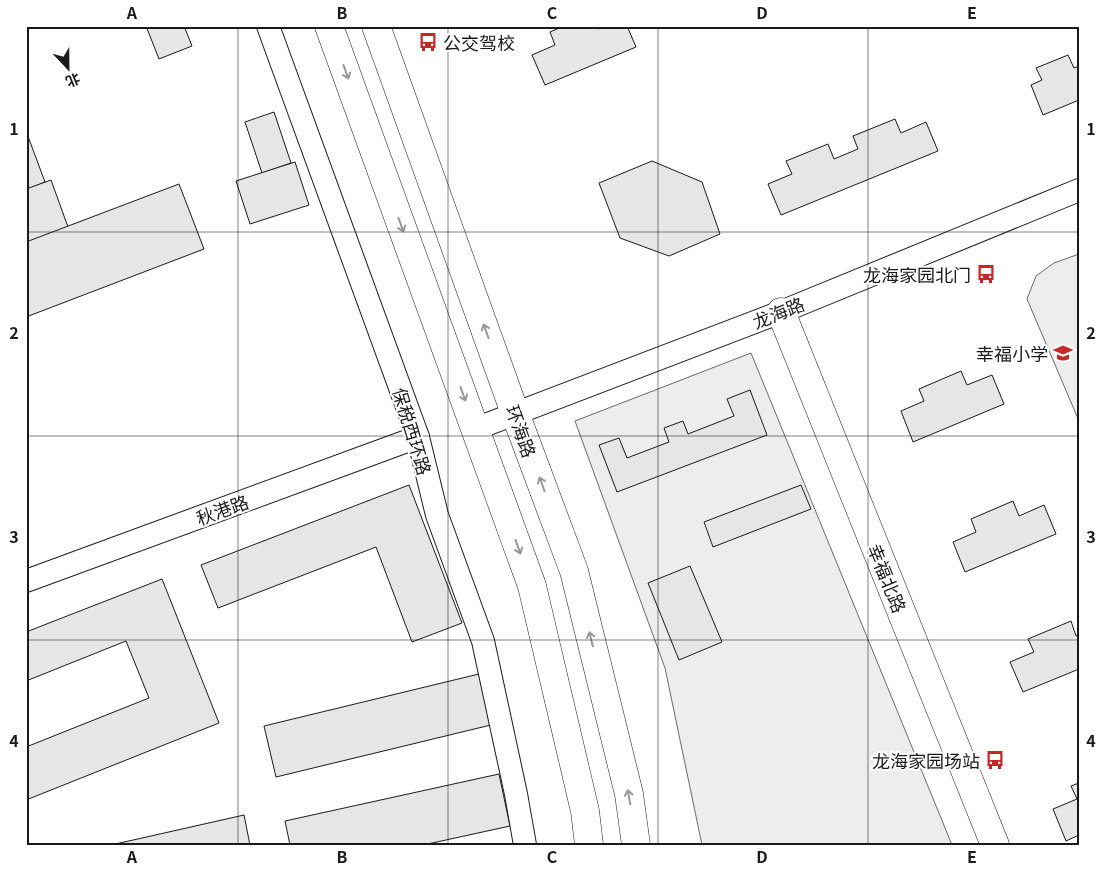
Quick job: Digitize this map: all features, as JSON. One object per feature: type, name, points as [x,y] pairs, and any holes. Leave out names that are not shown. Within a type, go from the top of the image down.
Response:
[{"type":"main road","points":[[329,26],[532,586],[584,810],[589,845]]},
{"type":"main road","name":"环海路","points":[[376,26],[515,413],[574,570],[629,794],[636,845]]},
{"type":"main road","name":"幸福北路","points":[[781,312],[995,845]]},
{"type":"street","name":"保税西环路","points":[[268,26],[418,438],[437,515],[483,641],[525,845]]},
{"type":"street","name":"龙海路","points":[[476,429],[781,312],[1079,190]]},
{"type":"street","name":"秋港路","points":[[26,581],[418,438]]},
{"type":"shaded area","name":"幸福小学","points":[[1079,254],[1079,421],[1027,299],[1036,276],[1054,263]]},
{"type":"shaded area","points":[[751,353],[952,845],[702,845],[665,668],[575,421]]},
{"type":"building","points":[[146,26],[184,26],[192,46],[159,59]]},
{"type":"building","points":[[564,26],[597,26],[598,29],[604,26],[627,26],[636,47],[545,85],[532,55],[555,45],[550,32]]},
{"type":"building","points":[[1068,55],[1074,68],[1079,66],[1079,100],[1043,115],[1031,85],[1042,80],[1036,68]]},
{"type":"building","points":[[274,112],[291,163],[262,173],[245,122]]},
{"type":"building","points":[[895,119],[901,133],[926,122],[938,151],[781,215],[768,184],[792,174],[786,161],[828,144],[834,159],[858,149],[853,136]]},
{"type":"building","points":[[26,131],[45,182],[26,190]]},
{"type":"building","points":[[652,161],[702,182],[720,234],[669,256],[620,238],[599,183]]},
{"type":"building","points":[[295,162],[309,205],[250,224],[236,181]]},
{"type":"building","points":[[51,180],[68,227],[26,243],[26,189]]},
{"type":"building","points":[[179,184],[204,249],[26,317],[26,242]]},
{"type":"building","points":[[961,371],[967,385],[992,375],[1004,404],[913,442],[901,411],[924,401],[919,389]]},
{"type":"building","points":[[750,390],[767,435],[617,492],[599,445],[619,438],[627,458],[669,442],[664,428],[683,421],[688,434],[734,416],[727,399]]},
{"type":"building","points":[[409,485],[462,623],[412,642],[376,547],[218,608],[201,565]]},
{"type":"building","points":[[801,485],[811,509],[713,547],[704,522]]},
{"type":"building","points":[[1013,501],[1019,516],[1044,505],[1056,534],[965,572],[953,542],[976,532],[971,519]]},
{"type":"building","points":[[690,566],[722,642],[679,660],[648,583]]},
{"type":"building","points":[[162,579],[219,723],[26,800],[26,747],[149,698],[126,641],[26,681],[26,632]]},
{"type":"building","points":[[1071,621],[1076,636],[1079,635],[1079,669],[1023,692],[1010,662],[1034,652],[1028,639]]},
{"type":"building","points":[[483,673],[495,724],[276,777],[264,726]]},
{"type":"building","points":[[499,774],[510,826],[423,845],[290,845],[285,821]]},
{"type":"building","points":[[1079,783],[1079,835],[1066,841],[1053,809],[1077,799],[1071,786]]},
{"type":"building","points":[[244,815],[250,845],[111,845]]},
{"type":"place","name":"公交驾校","points":[[428,42]]},
{"type":"place","name":"龙海家园北门","points":[[986,274]]},
{"type":"place","name":"幸福小学","points":[[1063,353]]},
{"type":"place","name":"龙海家园场站","points":[[995,760]]}]
